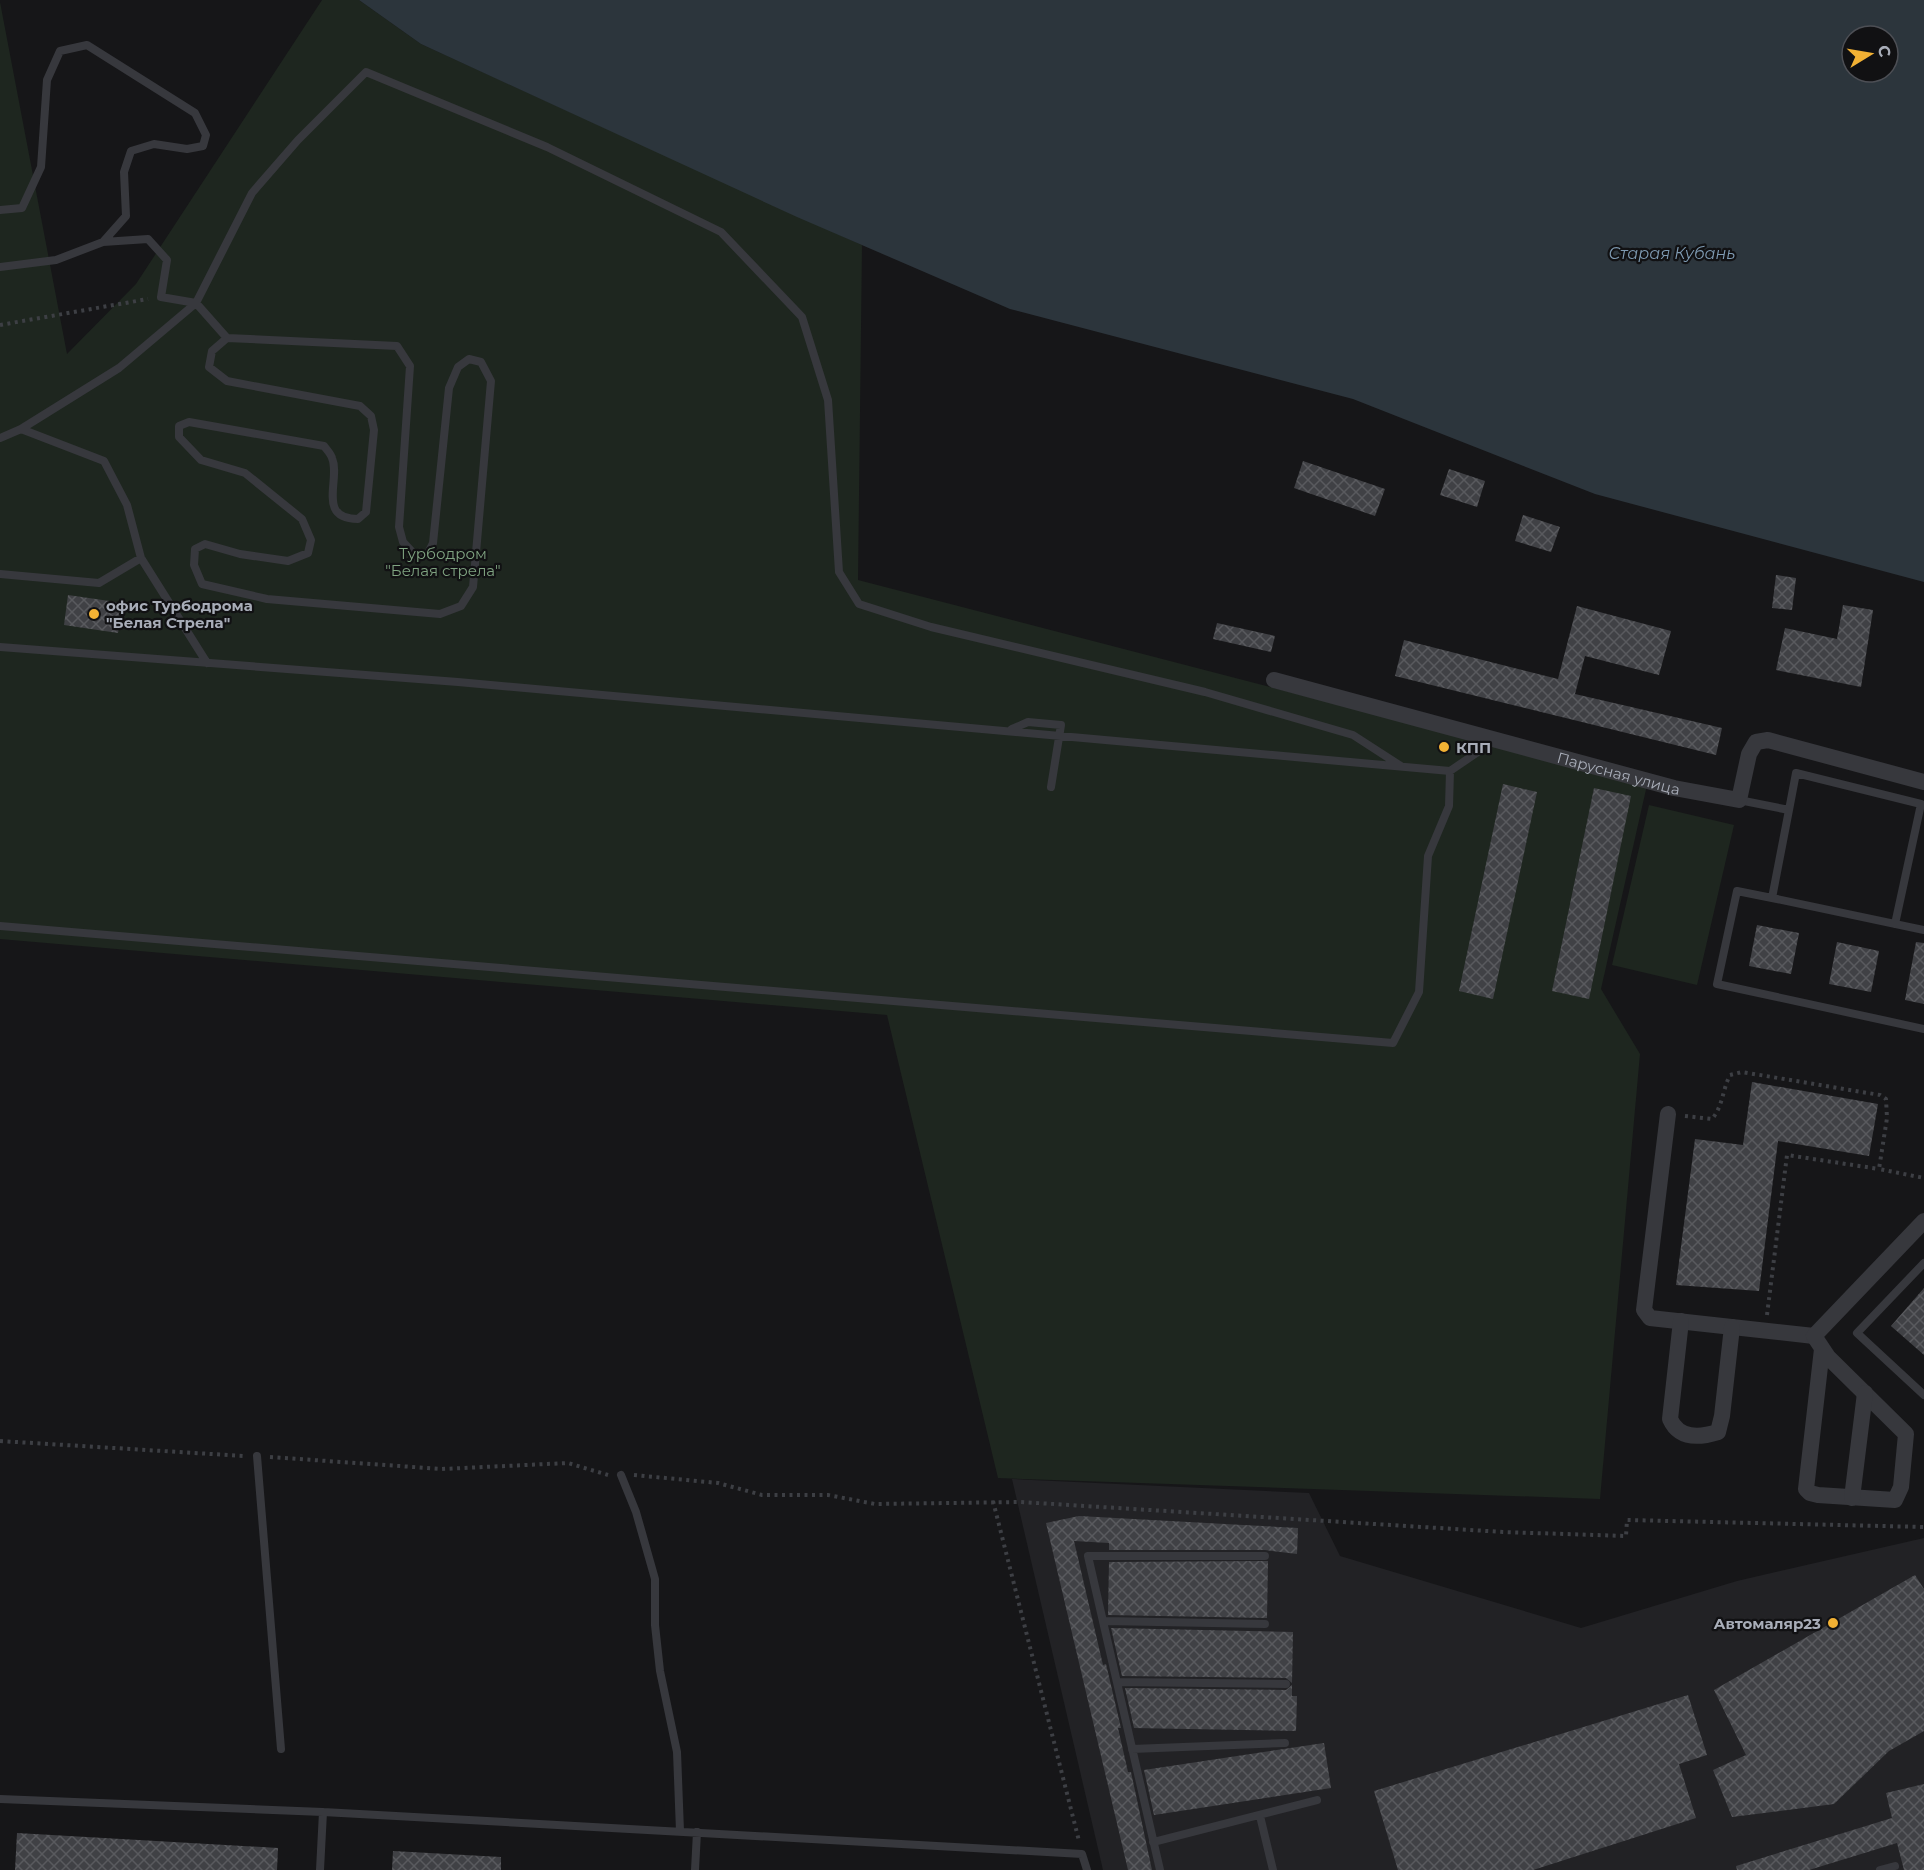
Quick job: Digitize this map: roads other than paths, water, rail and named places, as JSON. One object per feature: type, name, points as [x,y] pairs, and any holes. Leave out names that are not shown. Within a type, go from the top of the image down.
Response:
[{"type":"street","name":"Парусная улица","points":[[1274,680],[1674,788],[1739,800]]},
{"type":"street","points":[[1739,800],[1749,754],[1756,742],[1768,740],[1924,782]]},
{"type":"street","points":[[1668,1114],[1644,1310],[1650,1318],[1765,1331],[1818,1342],[1906,1434],[1901,1487],[1895,1500],[1810,1493],[1806,1489],[1818,1342],[1924,1221]]},
{"type":"street","points":[[1681,1321],[1670,1419],[1674,1428],[1682,1433],[1702,1437],[1718,1432],[1722,1416],[1732,1327]]},
{"type":"street","points":[[1852,1498],[1865,1393]]},
{"type":"lane","points":[[0,210],[22,208],[41,167],[47,80],[60,51],[87,45],[195,113],[206,135],[202,146],[187,149],[154,144],[131,151],[123,172],[126,216],[104,242]]},
{"type":"lane","points":[[0,438],[21,429],[119,368],[195,303],[252,193],[298,140],[366,72],[547,147],[721,232],[802,317],[828,400],[839,572],[859,604],[931,627],[1205,692],[1353,735],[1401,766]]},
{"type":"lane","points":[[0,267],[56,260],[104,242],[148,239],[167,260],[161,297],[195,303],[227,338],[397,346],[410,366],[399,527],[403,542],[412,555],[418,558],[427,555],[433,543],[448,388],[458,367],[469,359],[482,362],[491,381],[473,587],[461,606],[440,614],[267,599],[202,584],[194,565],[195,549],[205,544],[240,554],[288,561],[308,553],[311,540],[302,519],[245,473],[201,460],[178,437],[178,426],[189,422],[324,446],[333,460],[332,497],[337,512],[349,519],[358,519],[366,512],[374,430],[371,416],[360,406],[227,381],[209,367],[212,351],[227,338]]},
{"type":"lane","points":[[21,429],[104,460],[127,505],[141,558],[207,663]]},
{"type":"lane","points":[[0,574],[99,583],[141,558]]},
{"type":"lane","points":[[0,647],[1009,730],[1450,771],[1498,739]]},
{"type":"lane","points":[[1051,787],[1059,735]]},
{"type":"lane","points":[[0,926],[1393,1043],[1419,992],[1428,856],[1449,806],[1450,771]]},
{"type":"lane","points":[[1772,898],[1796,773],[1920,804],[1895,924]]},
{"type":"lane","points":[[1739,800],[1789,810]]},
{"type":"lane","points":[[1924,930],[1737,891],[1717,984],[1924,1029]]},
{"type":"lane","points":[[1923,1266],[1857,1333],[1924,1395]]},
{"type":"lane","points":[[257,1456],[281,1749]]},
{"type":"lane","points":[[621,1475],[636,1512],[655,1580],[660,1671],[677,1752],[680,1831]]},
{"type":"lane","points":[[1160,1870],[1088,1556],[1265,1556]]},
{"type":"lane","points":[[1104,1621],[1265,1624]]},
{"type":"lane","points":[[1117,1682],[1286,1684]]},
{"type":"lane","points":[[1132,1749],[1285,1743]]},
{"type":"lane","points":[[0,1799],[323,1812],[1082,1854],[1087,1870]]},
{"type":"lane","points":[[1153,1842],[1317,1800]]},
{"type":"lane","points":[[320,1870],[323,1812]]},
{"type":"lane","points":[[1260,1816],[1273,1870]]},
{"type":"lane","points":[[694,1870],[697,1832]]},
{"type":"lane","points":[[1880,1870],[1895,1866]]},
{"type":"water","name":"Старая Кубань","points":[[359,0],[1924,0],[1924,582],[1595,494],[1353,399],[1010,309],[797,217],[421,44]]},
{"type":"place","name":"офис Турбодрома \"Белая Стрела\"","points":[[94,614]]},
{"type":"place","name":"КПП","points":[[1444,747]]},
{"type":"place","name":"Автомаляр23","points":[[1833,1623]]},
{"type":"park label","name":"Турбодром \"Белая стрела\"","points":[[443,562]]}]
